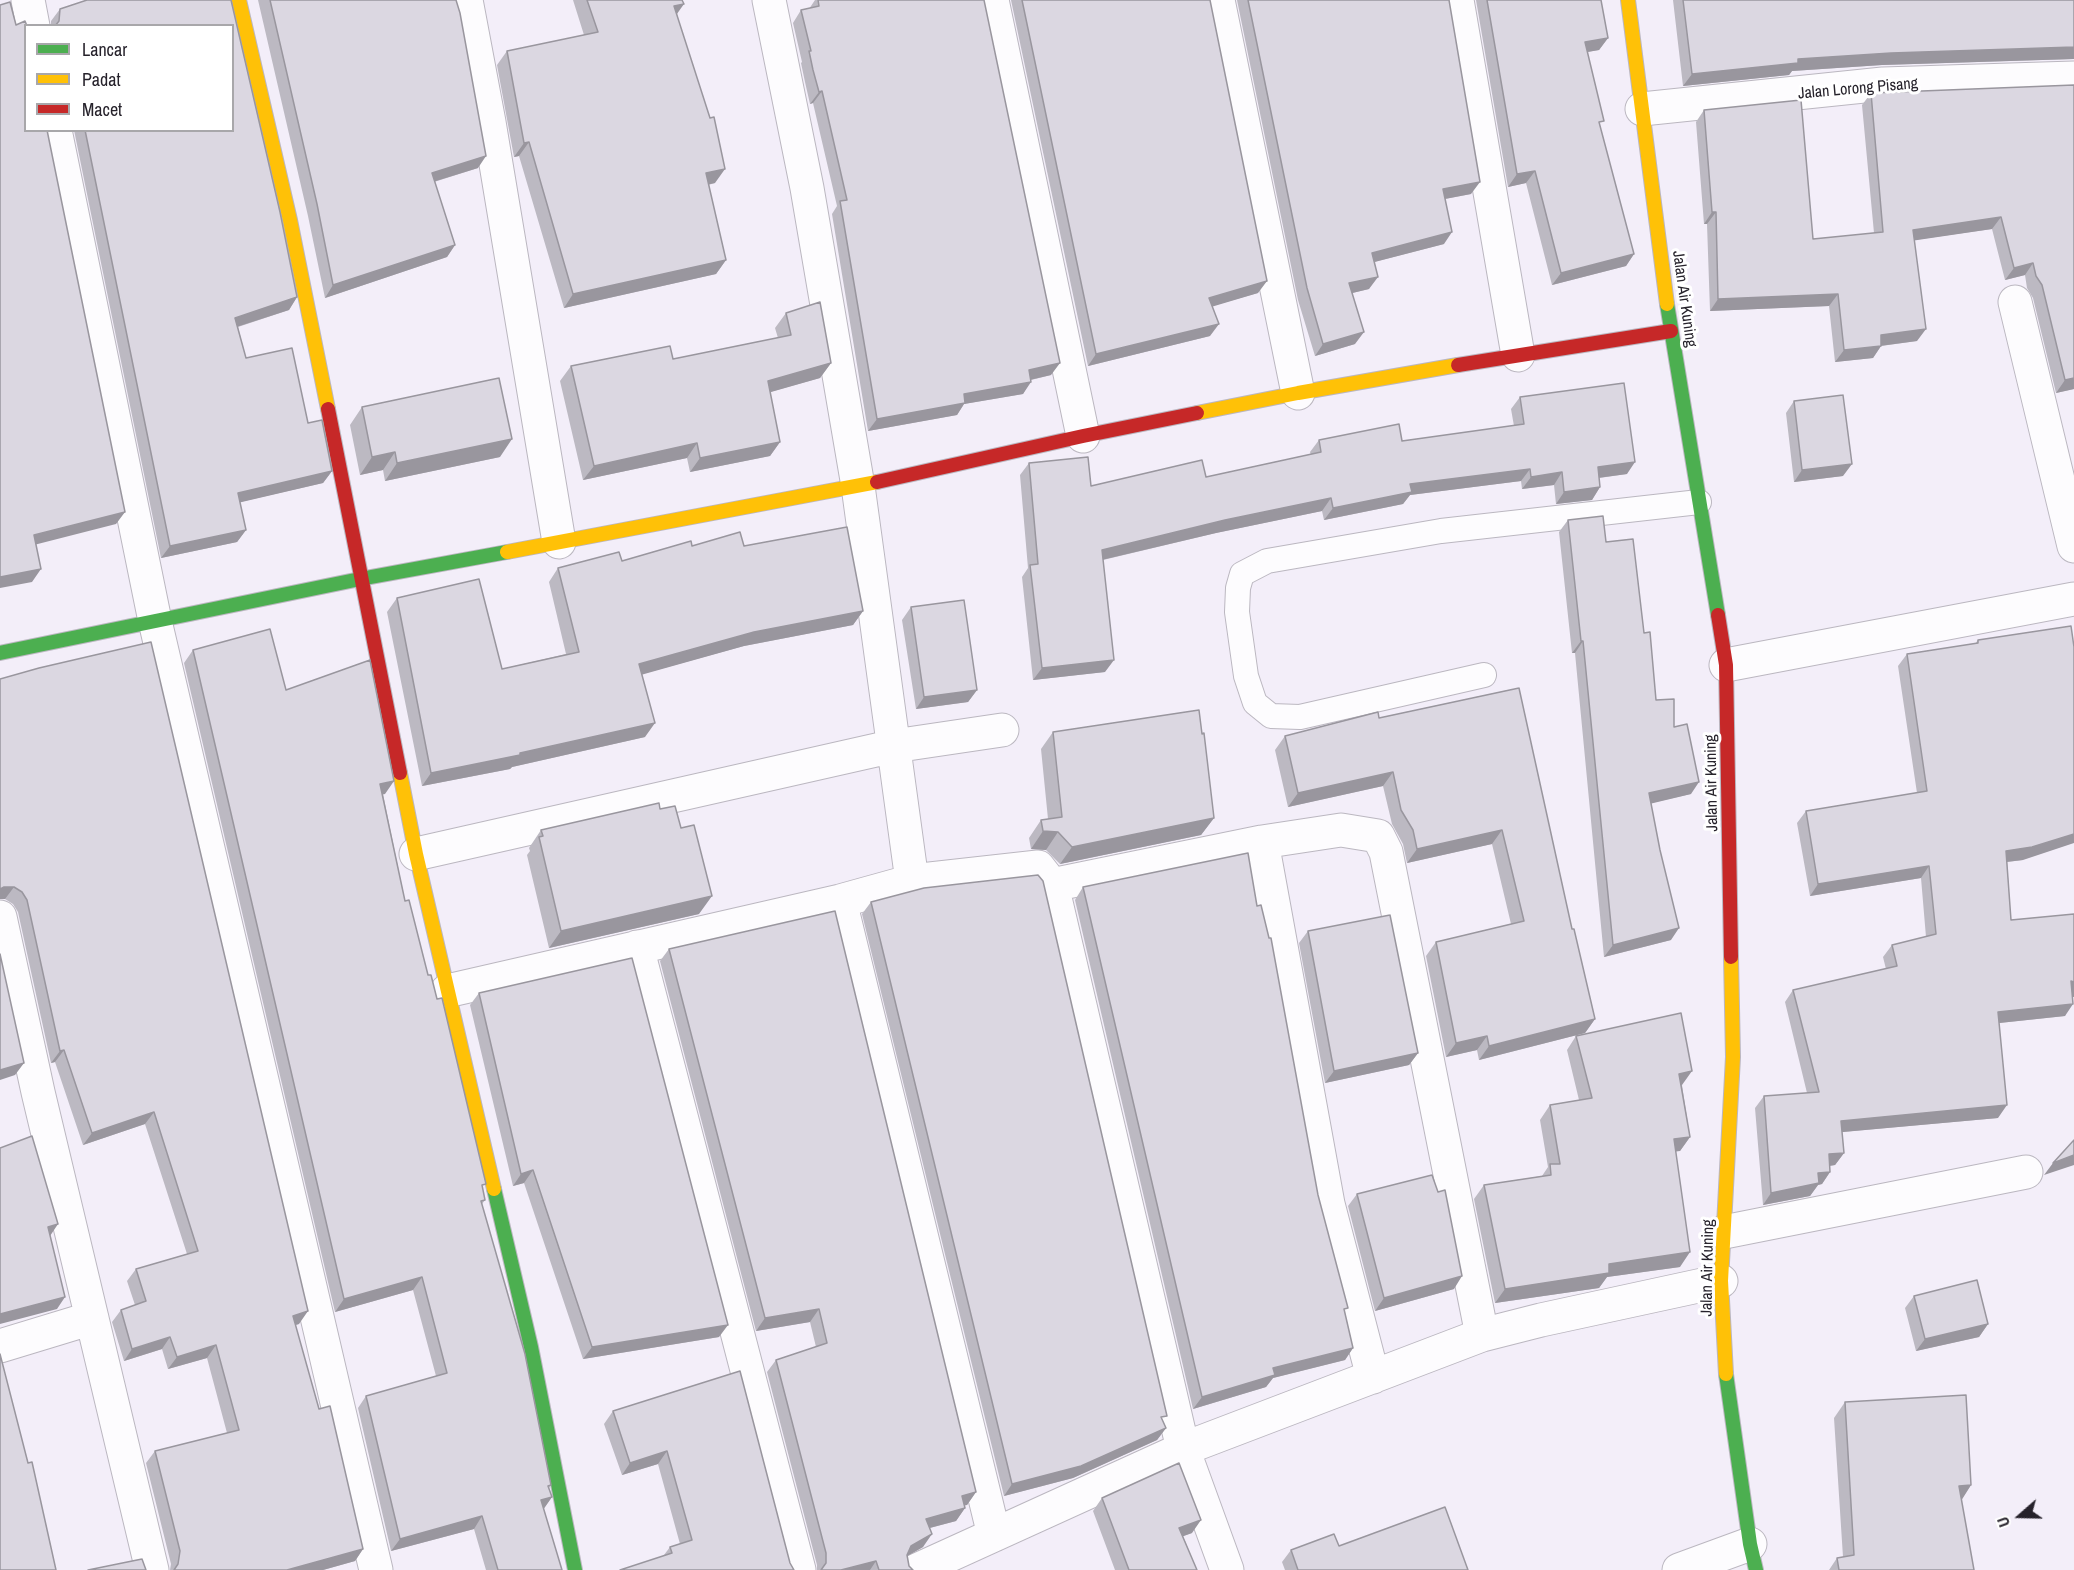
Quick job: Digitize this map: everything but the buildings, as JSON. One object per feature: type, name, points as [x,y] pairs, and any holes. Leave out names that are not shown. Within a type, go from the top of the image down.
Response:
[{"type":"street","points":[[28,0],[33,24]]},
{"type":"street","points":[[240,0],[290,220],[416,854],[531,1347],[575,1570]]},
{"type":"street","points":[[466,0],[489,122],[559,542]]},
{"type":"street","points":[[769,0],[809,199],[858,486],[912,881]]},
{"type":"street","points":[[992,0],[1083,436]]},
{"type":"street","points":[[1218,0],[1298,393]]},
{"type":"street","points":[[1457,0],[1518,355]]},
{"type":"street","name":"Jalan Air Kuning","points":[[1628,0],[1671,331],[1726,665],[1733,1058],[1721,1281],[1727,1389],[1753,1557]]},
{"type":"street","name":"Jalan Lorong Pisang","points":[[1642,109],[1883,84],[2074,78]]},
{"type":"street","points":[[55,132],[155,621],[376,1570]]},
{"type":"street","points":[[2015,302],[2074,546]]},
{"type":"street","points":[[0,653],[360,579],[858,486],[1083,436],[1298,393],[1671,331]]},
{"type":"street","points":[[1726,665],[2074,599]]},
{"type":"street","points":[[416,854],[894,746],[1002,730]]},
{"type":"street","points":[[1052,885],[1262,842],[1341,830],[1378,836],[1386,852],[1482,1335]]},
{"type":"street","points":[[1262,842],[1328,1204],[1373,1377]]},
{"type":"street","points":[[447,991],[840,902],[912,881],[1038,867],[1052,885],[1183,1449],[1227,1570]]},
{"type":"street","points":[[840,902],[994,1535]]},
{"type":"street","points":[[0,918],[38,1092],[152,1570]]},
{"type":"street","points":[[637,947],[799,1570]]},
{"type":"street","points":[[1724,1232],[2026,1172]]},
{"type":"street","points":[[917,1570],[1183,1449],[1482,1335],[1721,1281]]},
{"type":"street","points":[[0,1346],[92,1318]]},
{"type":"street","points":[[1679,1570],[1753,1557]]},
{"type":"lane","points":[[1485,675],[1300,717],[1271,716],[1255,703],[1246,676],[1236,612],[1242,574],[1267,561],[1441,531],[1700,502]]},
{"type":"traffic: fast","points":[[1667,304],[1718,615]]},
{"type":"traffic: fast","points":[[0,653],[360,579],[507,552]]},
{"type":"traffic: fast","points":[[494,1189],[531,1347],[575,1570]]},
{"type":"traffic: fast","points":[[1726,1374],[1750,1544],[1756,1570]]},
{"type":"traffic: slow","points":[[239,0],[290,220],[328,409]]},
{"type":"traffic: slow","points":[[1628,0],[1667,304]]},
{"type":"traffic: slow","points":[[1197,413],[1458,365]]},
{"type":"traffic: slow","points":[[507,552],[877,482]]},
{"type":"traffic: slow","points":[[400,773],[416,854],[494,1189]]},
{"type":"traffic: slow","points":[[1726,1374],[1721,1281],[1733,1057],[1731,957]]},
{"type":"traffic: jam","points":[[1458,365],[1671,331]]},
{"type":"traffic: jam","points":[[328,409],[400,773]]},
{"type":"traffic: jam","points":[[877,482],[1197,413]]},
{"type":"traffic: jam","points":[[1718,615],[1726,665],[1731,957]]}]
